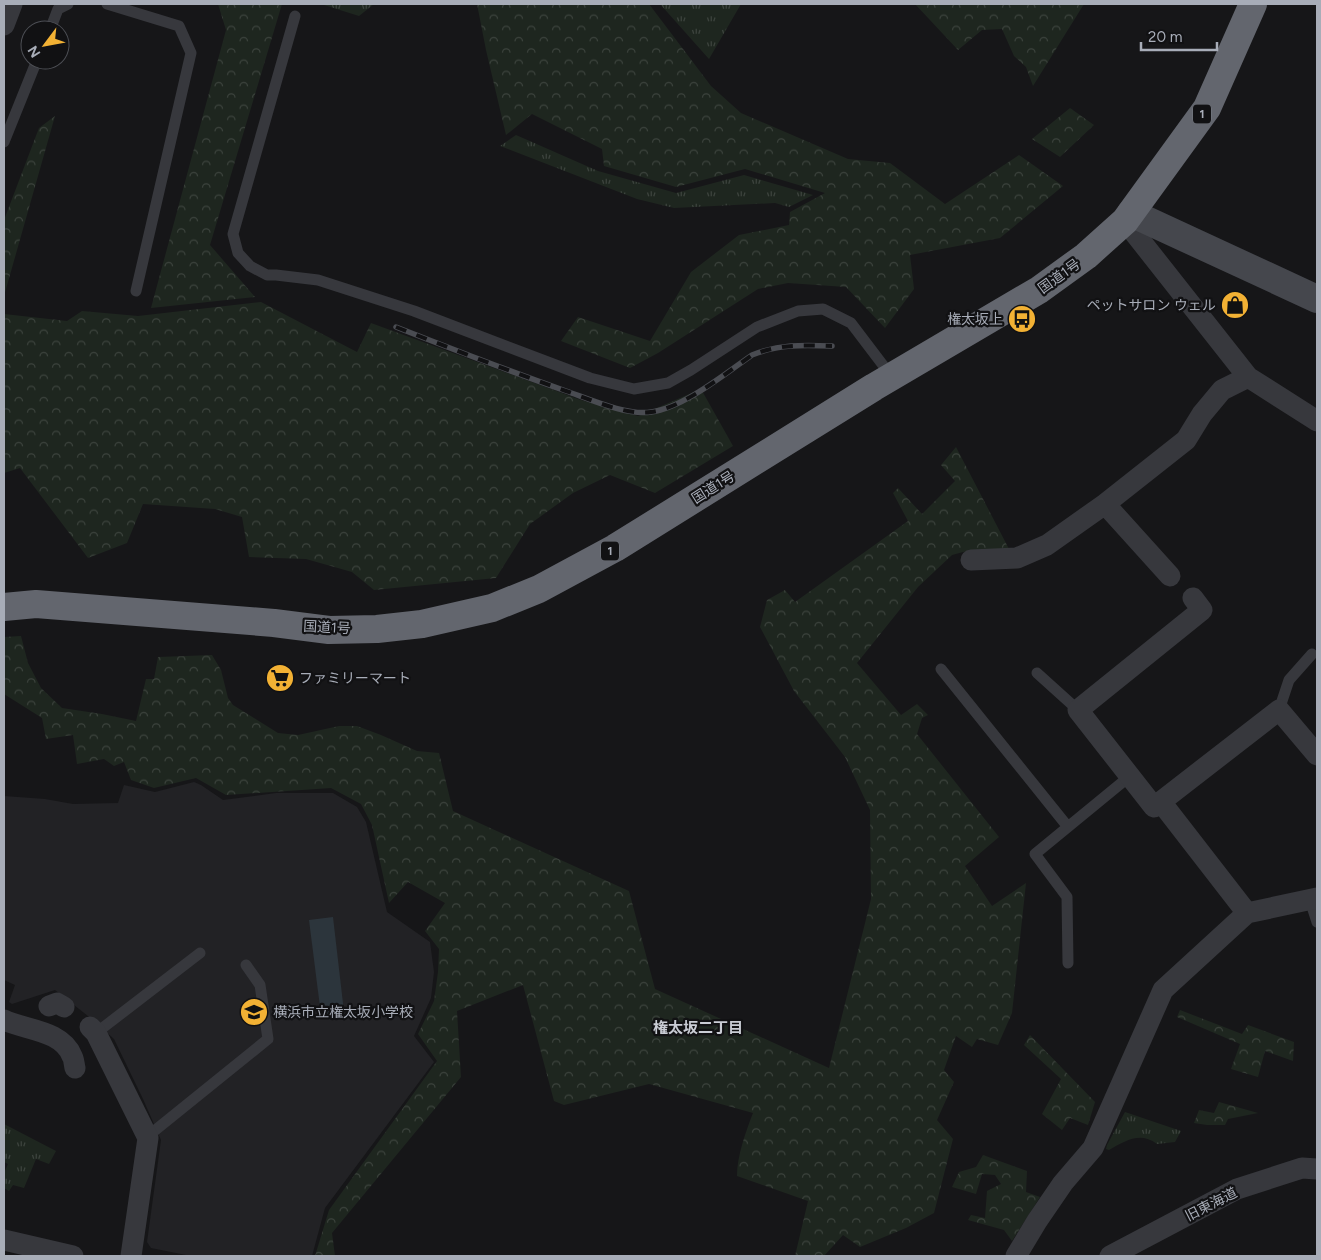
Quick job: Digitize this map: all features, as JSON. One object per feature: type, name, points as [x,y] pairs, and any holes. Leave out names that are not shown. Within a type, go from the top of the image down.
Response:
[{"type":"highway","name":"国道1号","points":[[4,607],[36,604],[274,623],[329,630],[377,629],[422,624],[492,608],[539,589],[615,548],[892,377],[1040,290],[1086,256],[1128,217],[1207,108],[1253,4]]},
{"type":"street","points":[[4,25],[12,4]]},
{"type":"street","points":[[1128,217],[1317,299]]},
{"type":"street","points":[[1128,217],[1248,377],[1317,421]]},
{"type":"street","points":[[971,560],[1017,558],[1047,545],[1105,504],[1186,440],[1202,414],[1222,390],[1248,377]]},
{"type":"street","points":[[1105,504],[1170,576]]},
{"type":"street","points":[[1192,598],[1202,610],[1078,710],[1154,807],[1279,710],[1317,755]]},
{"type":"street","points":[[1161,802],[1247,914]]},
{"type":"street","points":[[1016,1256],[1063,1183],[1093,1148],[1163,990],[1247,914],[1314,899]]},
{"type":"street","points":[[15,1020],[60,1041],[72,1054],[75,1068]]},
{"type":"street","points":[[93,1030],[148,1136],[131,1256]]},
{"type":"street","name":"旧東海道","points":[[1110,1256],[1238,1189],[1302,1168],[1317,1170]]},
{"type":"street","points":[[4,1240],[73,1256]]},
{"type":"lane","points":[[54,20],[58,9],[68,4]]},
{"type":"lane","points":[[108,4],[179,26],[191,52],[136,291]]},
{"type":"lane","points":[[295,16],[233,234],[238,253],[250,266],[267,276],[276,275],[318,280],[414,311],[590,378],[634,390],[668,383],[757,327],[798,310],[823,309],[851,323],[892,377]]},
{"type":"lane","points":[[4,142],[33,70]]},
{"type":"lane","points":[[1279,710],[1289,680],[1312,654]]},
{"type":"lane","points":[[941,669],[1068,827]]},
{"type":"lane","points":[[1037,673],[1078,710]]},
{"type":"lane","points":[[1068,962],[1067,897],[1035,854],[1130,776]]},
{"type":"lane","points":[[1314,899],[1317,922]]},
{"type":"lane","points":[[93,1030],[200,954]]},
{"type":"lane","points":[[148,1136],[268,1039],[260,985],[246,965]]},
{"type":"shaded area","name":"横浜市立権太坂小学校","points":[[194,782],[223,800],[276,793],[333,793],[357,807],[366,822],[387,912],[430,942],[434,972],[431,998],[414,1036],[434,1062],[325,1208],[312,1256],[191,1256],[151,1248],[147,1242],[161,1140],[114,1039],[55,990],[12,1004],[9,1002],[15,985],[4,980],[4,796],[45,799],[73,804],[118,803],[124,785],[155,792]]},
{"type":"shaded area","points":[[333,917],[344,1012],[321,1015],[309,920]]},
{"type":"green space","points":[[218,4],[282,4],[210,245],[255,297],[151,308],[226,30]]},
{"type":"green space","points":[[321,4],[374,4],[359,16]]},
{"type":"green space","points":[[477,4],[649,4],[711,86],[741,113],[848,159],[890,163],[945,204],[1019,155],[1063,186],[1000,238],[910,255],[914,289],[885,328],[846,287],[788,283],[758,289],[658,353],[630,368],[561,341],[578,317],[650,341],[691,272],[739,235],[789,225],[790,212],[825,193],[745,169],[676,187],[604,166],[602,149],[532,114],[506,135]]},
{"type":"green space","points":[[660,4],[741,4],[709,59]]},
{"type":"green space","points":[[915,4],[1084,4],[1033,86],[1026,67],[1014,56],[1002,29],[982,30],[958,50]]},
{"type":"green space","points":[[1070,108],[1094,125],[1060,157],[1032,139]]},
{"type":"green space","points":[[55,116],[4,296],[4,220],[39,128]]},
{"type":"green space","points":[[516,135],[598,171],[676,193],[744,175],[813,195],[789,207],[775,203],[674,208],[637,199],[500,146]]},
{"type":"green space","points":[[261,302],[357,352],[371,323],[581,400],[638,416],[701,389],[733,446],[655,493],[610,475],[573,493],[530,524],[496,578],[374,590],[352,572],[306,559],[249,557],[242,517],[215,509],[143,504],[127,543],[88,558],[20,468],[4,473],[4,314],[67,321],[82,311],[138,316]]},
{"type":"green space","points":[[956,447],[1009,549],[963,552],[952,555],[918,587],[857,663],[901,715],[917,704],[928,715],[922,718],[917,734],[999,837],[965,866],[992,906],[1026,883],[1012,1013],[998,1045],[977,1039],[972,1047],[956,1036],[944,1070],[954,1082],[937,1120],[953,1139],[934,1213],[906,1228],[860,1247],[843,1235],[824,1256],[795,1256],[808,1201],[737,1176],[740,1152],[753,1113],[649,1084],[564,1105],[554,1101],[523,985],[457,1011],[461,1077],[332,1233],[335,1256],[315,1256],[329,1210],[437,1061],[418,1034],[434,1001],[438,972],[439,949],[425,931],[445,903],[408,882],[389,903],[372,825],[361,804],[331,788],[226,795],[196,778],[154,788],[131,780],[124,762],[114,766],[104,759],[77,764],[73,735],[46,739],[42,718],[4,694],[4,637],[21,636],[28,663],[41,688],[62,708],[136,721],[146,679],[154,679],[158,657],[212,655],[221,670],[228,698],[233,705],[278,733],[298,735],[339,726],[357,726],[417,751],[439,753],[453,811],[629,891],[655,989],[829,1068],[871,899],[870,810],[845,757],[794,691],[760,627],[767,600],[785,590],[795,602],[908,521],[893,493],[898,488],[922,514],[955,481],[941,465]]},
{"type":"green space","points":[[1180,1010],[1242,1034],[1248,1025],[1294,1042],[1293,1061],[1265,1051],[1258,1077],[1231,1069],[1240,1044],[1177,1017]]},
{"type":"green space","points":[[1030,1035],[1095,1102],[1088,1125],[1070,1118],[1062,1130],[1042,1114],[1061,1079],[1024,1045]]},
{"type":"green space","points":[[1219,1102],[1258,1113],[1228,1119],[1225,1125],[1194,1123],[1199,1110],[1214,1113]]},
{"type":"green space","points":[[1125,1112],[1181,1131],[1175,1142],[1157,1144],[1145,1138],[1139,1138],[1127,1141],[1109,1150],[1106,1149]]},
{"type":"green space","points":[[4,1124],[56,1151],[49,1164],[36,1159],[24,1188],[13,1185],[9,1191],[4,1188],[4,1173],[8,1164],[4,1162]]},
{"type":"green space","points":[[983,1155],[1027,1171],[1026,1192],[1040,1197],[1012,1241],[1004,1230],[968,1220],[971,1215],[985,1218],[987,1191],[1001,1184],[995,1175],[982,1174],[976,1194],[952,1187],[959,1172],[976,1167]]},
{"type":"railway","points":[[396,327],[597,402],[641,413],[663,409],[690,397],[752,355],[762,351],[791,346],[832,346]]},
{"type":"place","name":"ペットサロン ウェル","points":[[1235,305]]},
{"type":"place","name":"権太坂上","points":[[1022,319]]},
{"type":"place","name":"ファミリーマート","points":[[280,678]]},
{"type":"place","name":"横浜市立権太坂小学校","points":[[254,1012]]},
{"type":"district","name":"権太坂二丁目","points":[[698,1028]]}]
